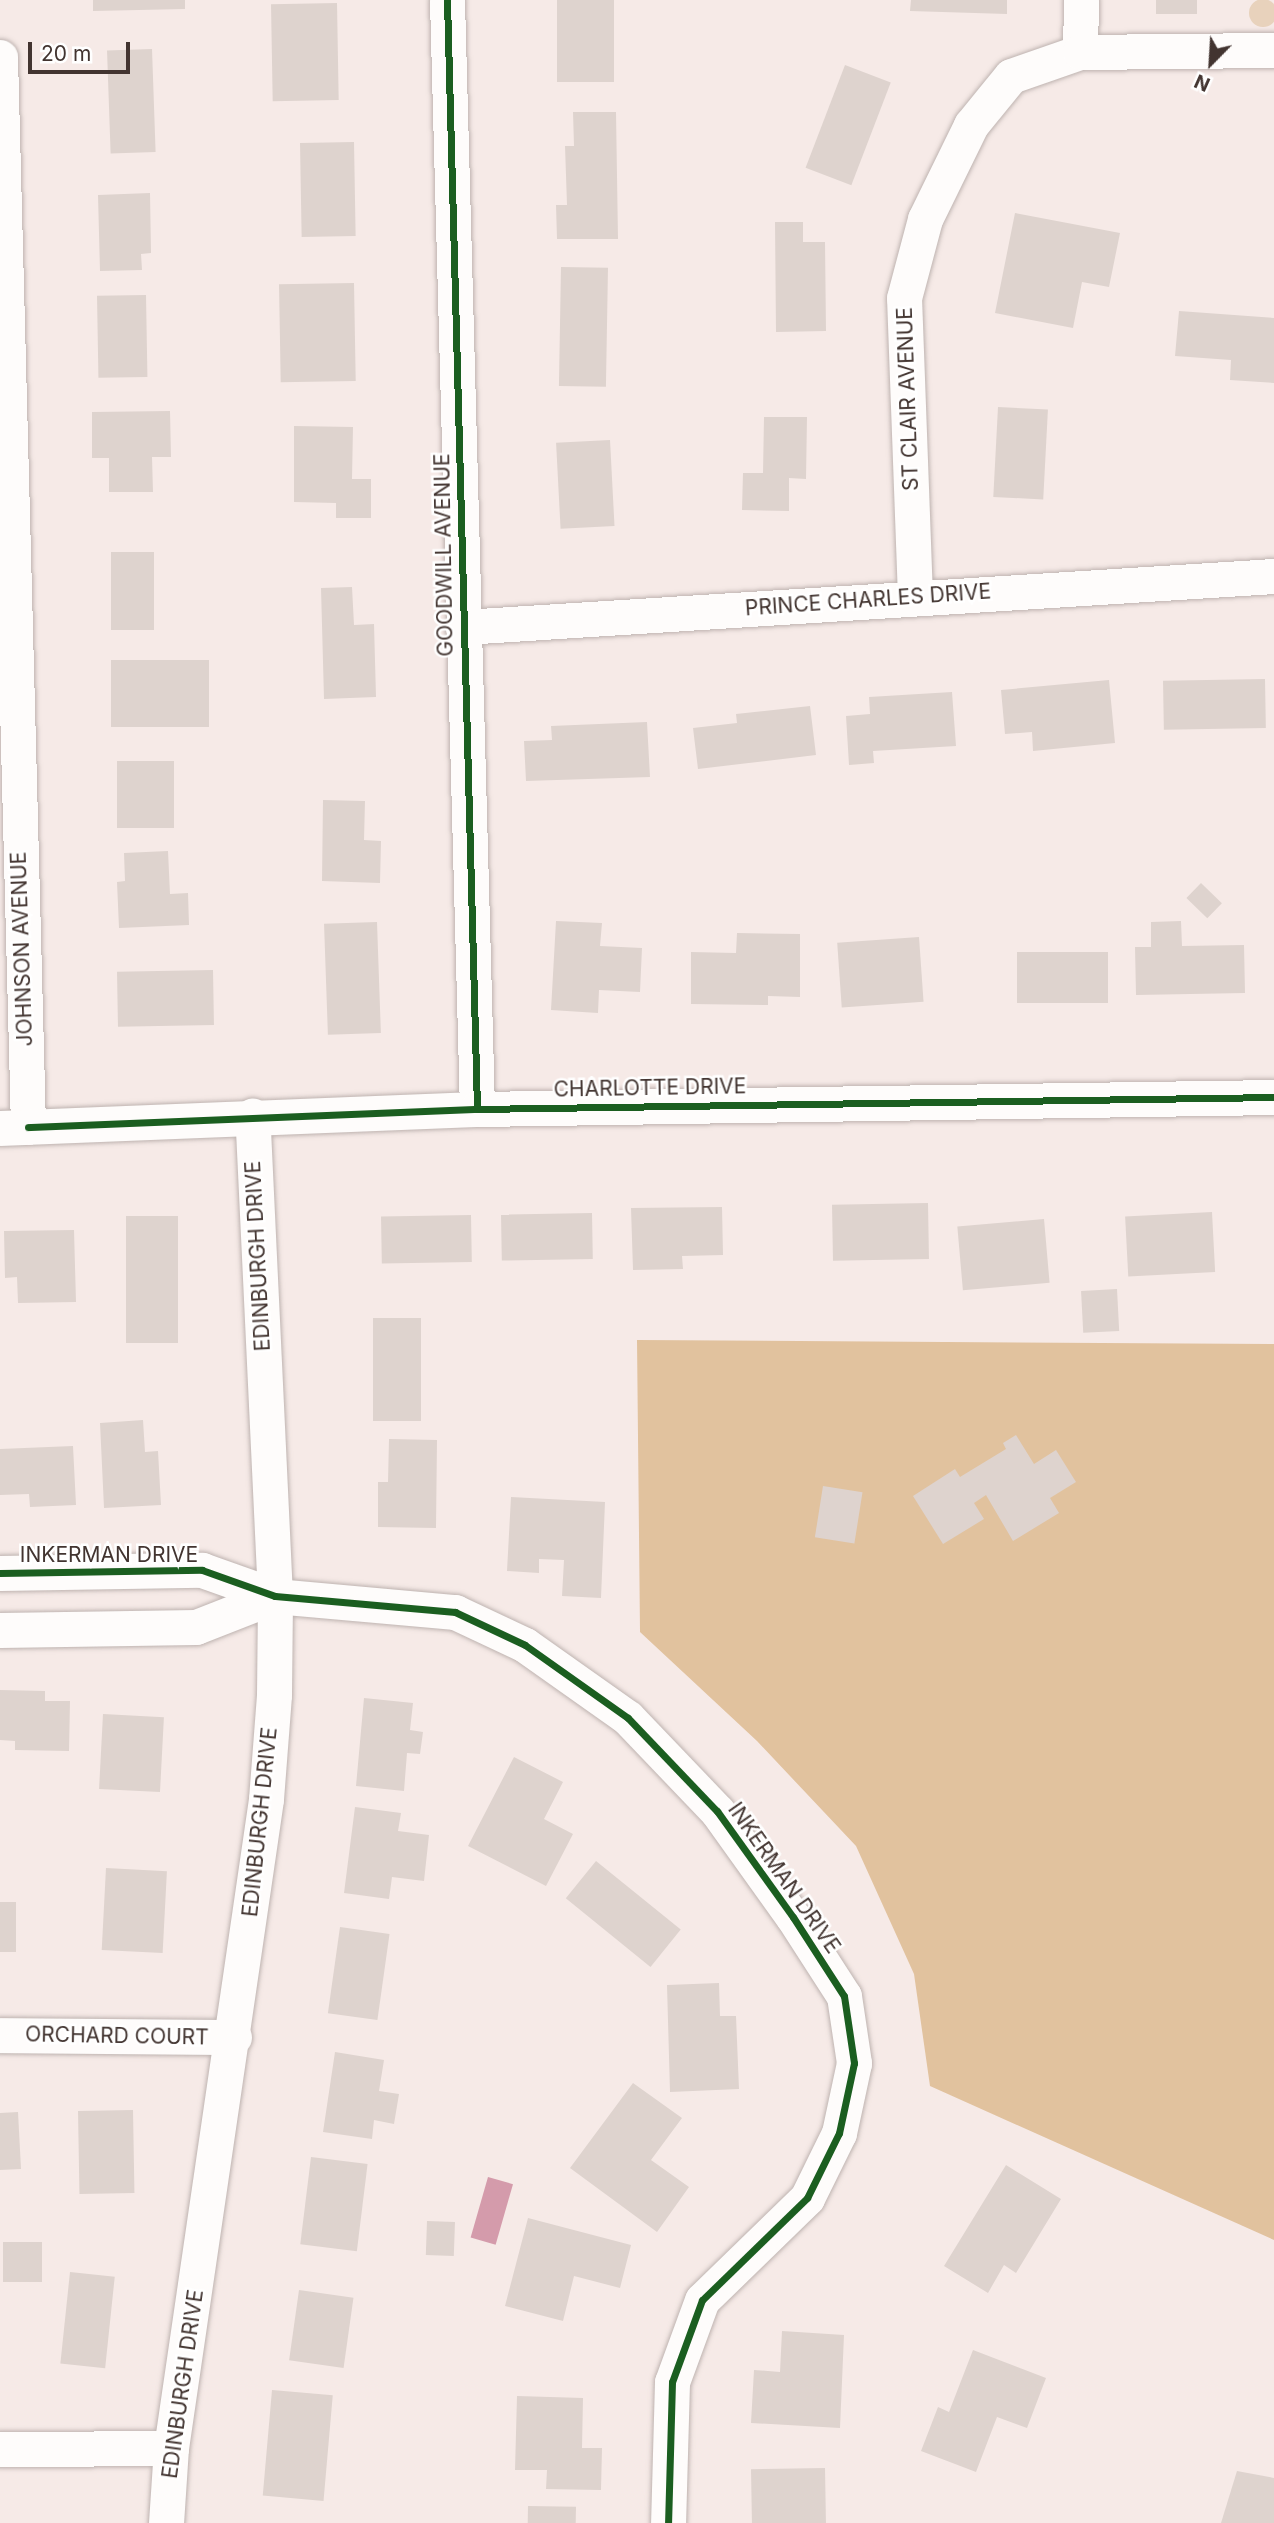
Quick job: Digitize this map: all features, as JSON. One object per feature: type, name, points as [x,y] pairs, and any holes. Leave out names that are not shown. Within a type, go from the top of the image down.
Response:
[{"type":"street","name":"GOODWILL AVENUE","points":[[447,0],[477,1110]]},
{"type":"street","points":[[1080,52],[1081,0]]},
{"type":"street","name":"ST CLAIR AVENUE","points":[[915,597],[904,298],[925,219],[971,125],[1011,76],[1080,52],[1274,50]]},
{"type":"street","name":"JOHNSON AVENUE","points":[[0,57],[14,1127]]},
{"type":"street","name":"PRINCE CHARLES DRIVE","points":[[463,627],[1274,576]]},
{"type":"street","name":"CHARLOTTE DRIVE","points":[[14,1127],[252,1116],[477,1110],[1274,1097]]},
{"type":"street","name":"EDINBURGH DRIVE","points":[[166,2523],[171,2448],[234,2037],[266,1799],[275,1596],[252,1116]]},
{"type":"street","name":"INKERMAN DRIVE","points":[[0,1573],[202,1570],[275,1596],[455,1612],[525,1645],[628,1718],[717,1811],[844,1996],[854,2063],[839,2133],[807,2198],[702,2300],[672,2382],[668,2523]]},
{"type":"street","name":"INKERMAN DRIVE","points":[[0,1630],[196,1627],[275,1596]]},
{"type":"street","name":"ORCHARD COURT","points":[[0,2035],[234,2037]]},
{"type":"street","points":[[0,2449],[171,2448]]},
{"type":"shaded area","points":[[1263,-1],[1273,3],[1277,13],[1273,23],[1263,27],[1253,23],[1249,13],[1253,3]]},
{"type":"shaded area","points":[[637,1340],[1274,1344],[1274,2240],[930,2086],[914,1974],[856,1846],[757,1741],[640,1632]]},
{"type":"shaded area","points":[[488,2177],[513,2184],[496,2245],[471,2238]]},
{"type":"building","points":[[93,0],[185,0],[185,9],[93,11]]},
{"type":"building","points":[[557,0],[614,0],[614,82],[557,82]]},
{"type":"building","points":[[911,0],[1007,0],[1007,14],[910,11]]},
{"type":"building","points":[[1156,0],[1197,0],[1197,14],[1156,14]]},
{"type":"building","points":[[337,3],[339,100],[273,101],[271,4]]},
{"type":"building","points":[[152,49],[156,152],[111,154],[107,51]]},
{"type":"building","points":[[845,65],[891,83],[851,185],[806,168]]},
{"type":"building","points":[[573,112],[616,112],[618,239],[557,239],[556,205],[567,205],[565,146],[574,146]]},
{"type":"building","points":[[354,142],[356,236],[302,237],[300,143]]},
{"type":"building","points":[[150,193],[151,253],[141,254],[142,270],[100,271],[98,195]]},
{"type":"building","points":[[1015,213],[1120,233],[1109,287],[1082,282],[1073,328],[995,313]]},
{"type":"building","points":[[775,222],[803,222],[803,242],[825,242],[826,331],[776,332]]},
{"type":"building","points":[[561,267],[608,268],[606,387],[559,386]]},
{"type":"building","points":[[354,283],[356,381],[281,382],[279,284]]},
{"type":"building","points":[[146,295],[147,377],[98,378],[97,296]]},
{"type":"building","points":[[1179,311],[1274,318],[1274,383],[1230,380],[1231,360],[1175,356]]},
{"type":"building","points":[[998,407],[1048,410],[1043,499],[993,497]]},
{"type":"building","points":[[170,411],[171,457],[152,457],[153,492],[109,492],[109,458],[92,458],[92,412]]},
{"type":"building","points":[[764,417],[807,417],[806,479],[789,478],[789,511],[742,510],[743,473],[763,473]]},
{"type":"building","points":[[294,426],[353,427],[352,479],[371,479],[371,518],[336,518],[336,503],[294,502]]},
{"type":"building","points":[[610,440],[615,526],[561,529],[556,443]]},
{"type":"building","points":[[111,552],[154,552],[154,630],[111,630]]},
{"type":"building","points":[[352,587],[354,625],[374,624],[376,697],[324,699],[321,588]]},
{"type":"building","points":[[111,660],[209,660],[209,727],[111,727]]},
{"type":"building","points":[[1265,679],[1266,728],[1164,730],[1163,681]]},
{"type":"building","points":[[1109,680],[1115,743],[1033,751],[1032,732],[1005,734],[1001,690]]},
{"type":"building","points":[[952,692],[956,746],[873,751],[874,763],[849,765],[846,716],[870,714],[869,697]]},
{"type":"building","points":[[810,706],[816,755],[698,769],[693,728],[737,723],[736,714]]},
{"type":"building","points":[[647,722],[650,777],[526,781],[524,741],[552,740],[551,726]]},
{"type":"building","points":[[117,761],[174,761],[174,828],[117,828]]},
{"type":"building","points":[[323,800],[365,801],[364,840],[381,841],[380,883],[322,881]]},
{"type":"building","points":[[168,851],[170,894],[188,893],[189,925],[119,928],[117,882],[125,881],[124,853]]},
{"type":"building","points":[[1201,883],[1222,903],[1207,918],[1186,898]]},
{"type":"building","points":[[556,921],[602,923],[600,946],[642,948],[640,992],[599,990],[598,1013],[551,1010]]},
{"type":"building","points":[[1181,921],[1182,946],[1244,945],[1245,993],[1136,995],[1135,947],[1151,947],[1151,922]]},
{"type":"building","points":[[377,922],[381,1033],[328,1035],[324,924]]},
{"type":"building","points":[[737,933],[800,934],[800,997],[768,996],[768,1005],[691,1004],[691,952],[736,953]]},
{"type":"building","points":[[919,937],[924,1002],[842,1008],[837,943]]},
{"type":"building","points":[[1017,952],[1108,952],[1108,1003],[1017,1003]]},
{"type":"building","points":[[213,970],[214,1025],[118,1027],[117,972]]},
{"type":"building","points":[[928,1203],[929,1259],[833,1261],[832,1205]]},
{"type":"building","points":[[722,1207],[723,1255],[682,1256],[683,1269],[633,1270],[631,1208]]},
{"type":"building","points":[[1212,1212],[1215,1272],[1128,1276],[1125,1217]]},
{"type":"building","points":[[592,1213],[593,1259],[502,1261],[501,1215]]},
{"type":"building","points":[[471,1215],[472,1262],[382,1264],[381,1217]]},
{"type":"building","points":[[126,1216],[178,1216],[178,1343],[126,1343]]},
{"type":"building","points":[[1044,1219],[1050,1283],[963,1290],[957,1227]]},
{"type":"building","points":[[74,1230],[76,1302],[18,1303],[17,1277],[5,1278],[4,1231]]},
{"type":"building","points":[[1117,1289],[1119,1331],[1083,1333],[1081,1291]]},
{"type":"building","points":[[373,1318],[421,1318],[421,1421],[373,1421]]},
{"type":"building","points":[[143,1420],[145,1452],[158,1451],[161,1505],[104,1508],[100,1423]]},
{"type":"building","points":[[1016,1435],[1034,1464],[1056,1450],[1076,1482],[1050,1498],[1059,1513],[1013,1541],[986,1495],[974,1503],[984,1519],[943,1544],[913,1496],[955,1469],[960,1477],[1006,1449],[1003,1443]]},
{"type":"building","points":[[389,1439],[437,1440],[436,1528],[378,1527],[378,1482],[388,1482]]},
{"type":"building","points":[[73,1446],[76,1505],[30,1507],[29,1494],[0,1495],[0,1449]]},
{"type":"building","points":[[823,1486],[863,1492],[854,1544],[815,1537]]},
{"type":"building","points":[[511,1497],[605,1502],[601,1598],[562,1596],[564,1560],[539,1559],[539,1573],[507,1571]]},
{"type":"building","points":[[0,1690],[45,1691],[45,1701],[70,1701],[69,1751],[15,1750],[15,1741],[0,1740]]},
{"type":"building","points":[[364,1698],[413,1703],[410,1730],[423,1732],[420,1754],[407,1753],[404,1791],[356,1786]]},
{"type":"building","points":[[103,1714],[164,1717],[160,1792],[99,1789]]},
{"type":"building","points":[[514,1757],[563,1782],[544,1819],[573,1834],[546,1886],[468,1846]]},
{"type":"building","points":[[355,1807],[401,1813],[398,1831],[429,1835],[424,1881],[392,1877],[389,1899],[344,1893]]},
{"type":"building","points":[[596,1861],[681,1930],[651,1967],[566,1898]]},
{"type":"building","points":[[106,1868],[167,1871],[163,1953],[102,1950]]},
{"type":"building","points":[[0,1902],[16,1902],[16,1952],[0,1952]]},
{"type":"building","points":[[340,1927],[390,1934],[377,2020],[328,2013]]},
{"type":"building","points":[[719,1983],[720,2016],[736,2016],[739,2089],[670,2092],[667,1985]]},
{"type":"building","points":[[335,2052],[384,2060],[379,2091],[399,2094],[394,2124],[374,2120],[372,2139],[323,2132]]},
{"type":"building","points":[[633,2083],[682,2118],[651,2160],[689,2187],[657,2232],[570,2168]]},
{"type":"building","points":[[133,2110],[134,2193],[79,2194],[78,2111]]},
{"type":"building","points":[[18,2112],[21,2169],[0,2170],[0,2113]]},
{"type":"building","points":[[311,2157],[368,2164],[357,2251],[300,2244]]},
{"type":"building","points":[[1006,2165],[1061,2199],[1016,2273],[1004,2265],[988,2293],[944,2266]]},
{"type":"building","points":[[528,2218],[631,2245],[620,2288],[574,2276],[563,2321],[505,2306]]},
{"type":"building","points":[[427,2221],[455,2222],[454,2256],[426,2255]]},
{"type":"building","points":[[3,2242],[42,2242],[42,2282],[3,2282]]},
{"type":"building","points":[[70,2272],[115,2277],[105,2368],[60,2363]]},
{"type":"building","points":[[299,2290],[353,2298],[344,2368],[289,2360]]},
{"type":"building","points":[[782,2331],[844,2335],[840,2428],[751,2423],[754,2370],[780,2372]]},
{"type":"building","points":[[973,2350],[1046,2378],[1027,2428],[997,2417],[976,2472],[921,2451],[938,2407],[949,2412]]},
{"type":"building","points":[[272,2390],[333,2395],[324,2501],[263,2496]]},
{"type":"building","points":[[517,2396],[583,2398],[582,2448],[602,2448],[601,2490],[546,2489],[547,2470],[515,2470]]},
{"type":"building","points":[[825,2468],[826,2523],[752,2523],[751,2469]]},
{"type":"building","points":[[1237,2471],[1274,2478],[1274,2523],[1221,2523]]},
{"type":"building","points":[[528,2506],[576,2507],[576,2523],[528,2523]]},
{"type":"cycle path","points":[[447,0],[477,1109]]},
{"type":"cycle path","points":[[28,1127],[477,1109],[1274,1097]]},
{"type":"cycle path","points":[[0,1573],[202,1570],[275,1596],[455,1612],[525,1645],[628,1718],[717,1811],[793,1917],[844,1996],[854,2063],[839,2133],[807,2198],[702,2300],[672,2382],[668,2523]]}]
